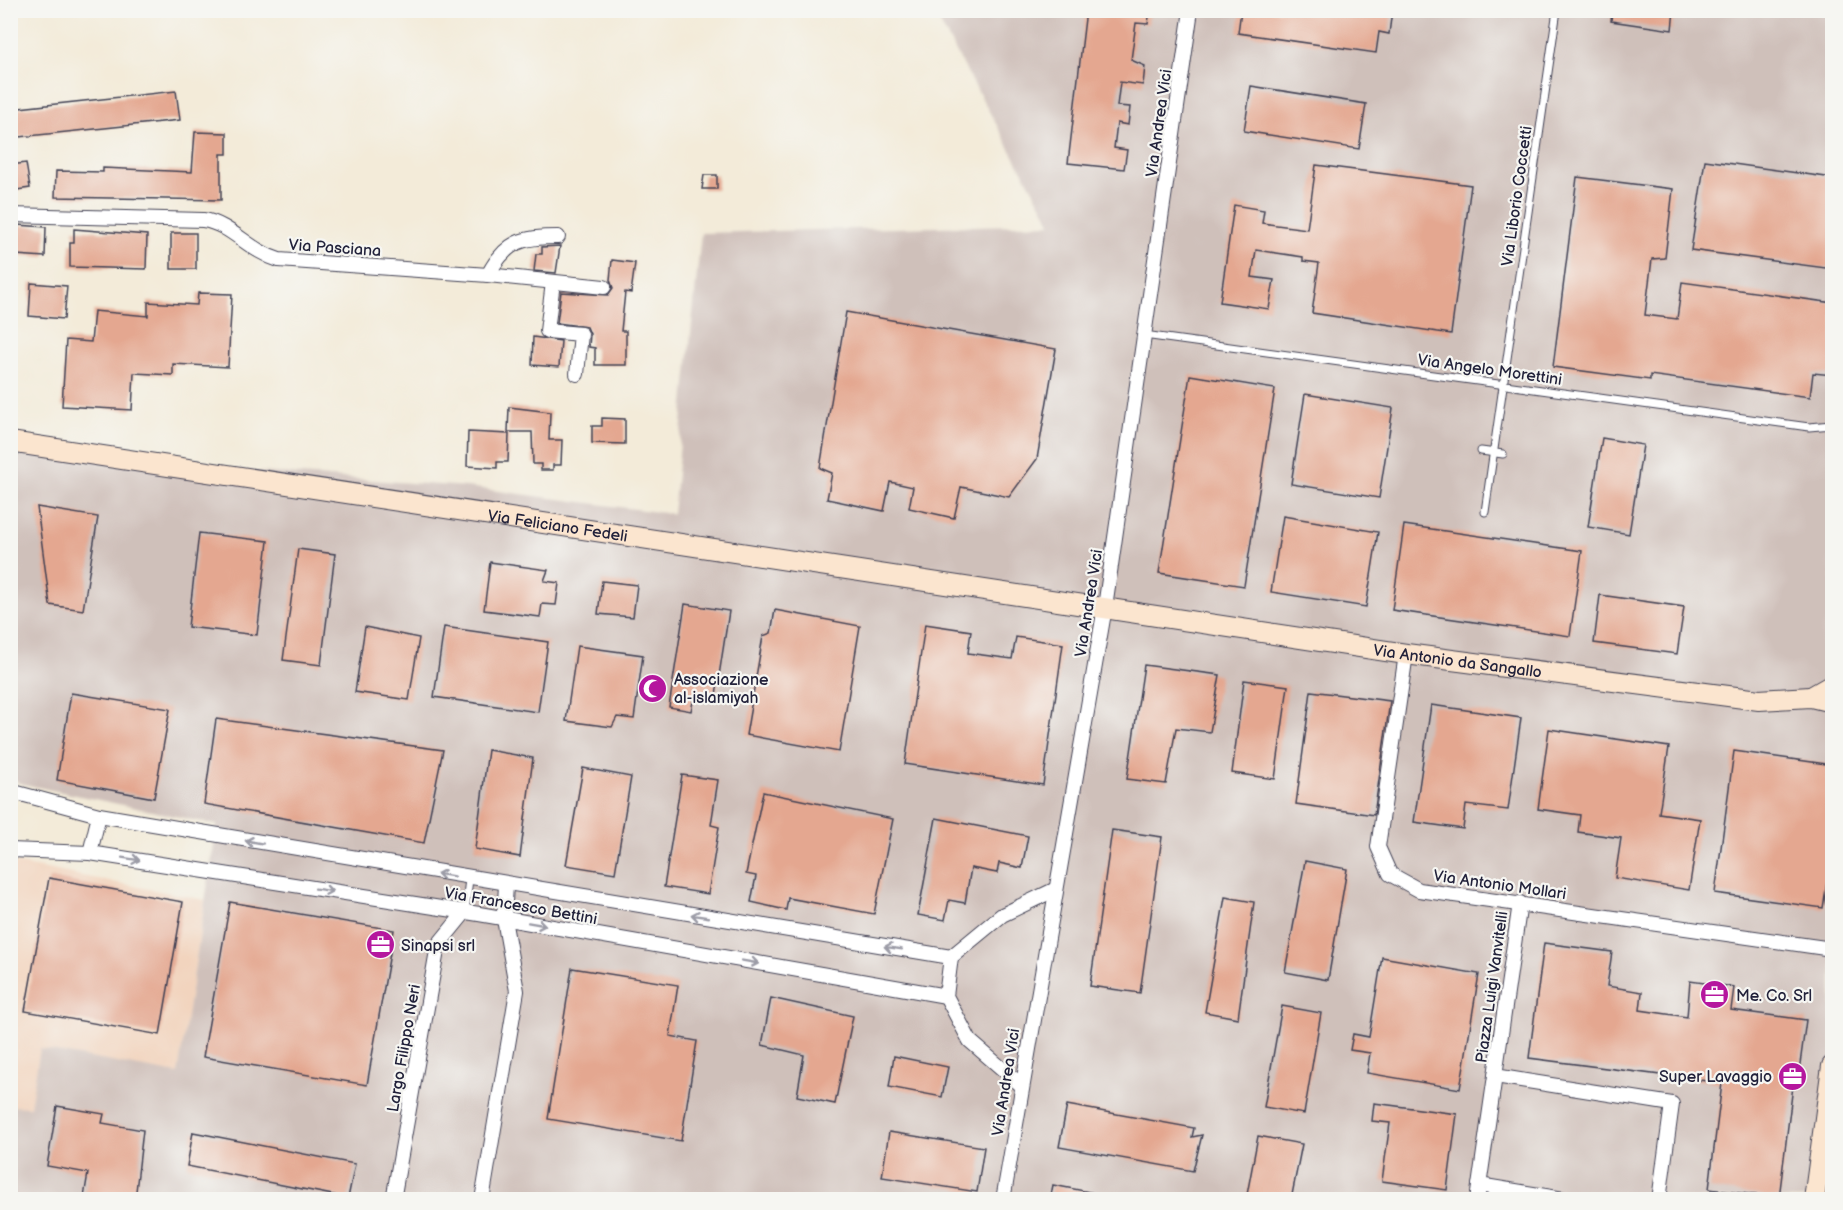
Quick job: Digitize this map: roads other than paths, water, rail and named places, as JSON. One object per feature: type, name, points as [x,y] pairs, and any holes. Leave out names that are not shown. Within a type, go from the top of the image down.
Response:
[{"type":"street","name":"Via Andrea Vici","points":[[1003,1200],[1054,890],[1105,607],[1191,10]]},
{"type":"street","name":"Via Pasciana","points":[[10,215],[203,220],[225,227],[248,246],[279,260],[488,275],[604,287]]},
{"type":"street","points":[[488,275],[503,253],[514,244],[532,237],[558,237]]},
{"type":"street","points":[[552,282],[547,331],[581,334],[577,374]]},
{"type":"street","name":"Via Feliciano Fedeli","points":[[10,442],[1105,607]]},
{"type":"street","name":"Via Antonio da Sangallo","points":[[1105,607],[1406,654],[1759,700],[1811,697],[1833,702]]},
{"type":"street","name":"Via Antonio Mollari","points":[[1406,654],[1378,848],[1390,874],[1419,890],[1833,949]]},
{"type":"street","name":"Via Antonio da Sangallo","points":[[1811,697],[1833,685]]},
{"type":"street","name":"Via Francesco Bettini","points":[[10,791],[99,816],[951,957]]},
{"type":"street","points":[[90,852],[99,816]]},
{"type":"street","name":"Via Francesco Bettini","points":[[10,850],[90,852],[465,912],[946,996]]},
{"type":"street","points":[[482,1200],[517,991],[504,919],[506,885]]},
{"type":"street","points":[[1021,1085],[970,1041],[946,996],[951,957],[1002,915],[1054,890]]},
{"type":"street","name":"Piazza Luigi Vanvitelli","points":[[1477,1200],[1520,903]]},
{"type":"street","name":"Largo Filippo Neri","points":[[393,1200],[438,945],[465,912]]},
{"type":"street","points":[[1814,1200],[1825,1179],[1833,1066]]},
{"type":"street","name":"Piazza Luigi Vanvitelli","points":[[1495,1077],[1671,1104],[1659,1200]]},
{"type":"street","points":[[1479,1185],[1570,1200]]},
{"type":"lane","name":"Via Liborio Coccetti","points":[[1485,512],[1557,10]]},
{"type":"lane","name":"Via Angelo Morettini","points":[[1144,335],[1809,427],[1833,425]]},
{"type":"lane","points":[[1481,451],[1503,454]]},
{"type":"lane","points":[[465,912],[469,879]]},
{"type":"place","name":"Associazione al-islamiyah","points":[[653,688]]},
{"type":"place","name":"Sinapsi srl","points":[[380,945]]},
{"type":"place","name":"Me. Co. Srl","points":[[1715,995]]},
{"type":"place","name":"Super Lavaggio","points":[[1793,1076]]}]
